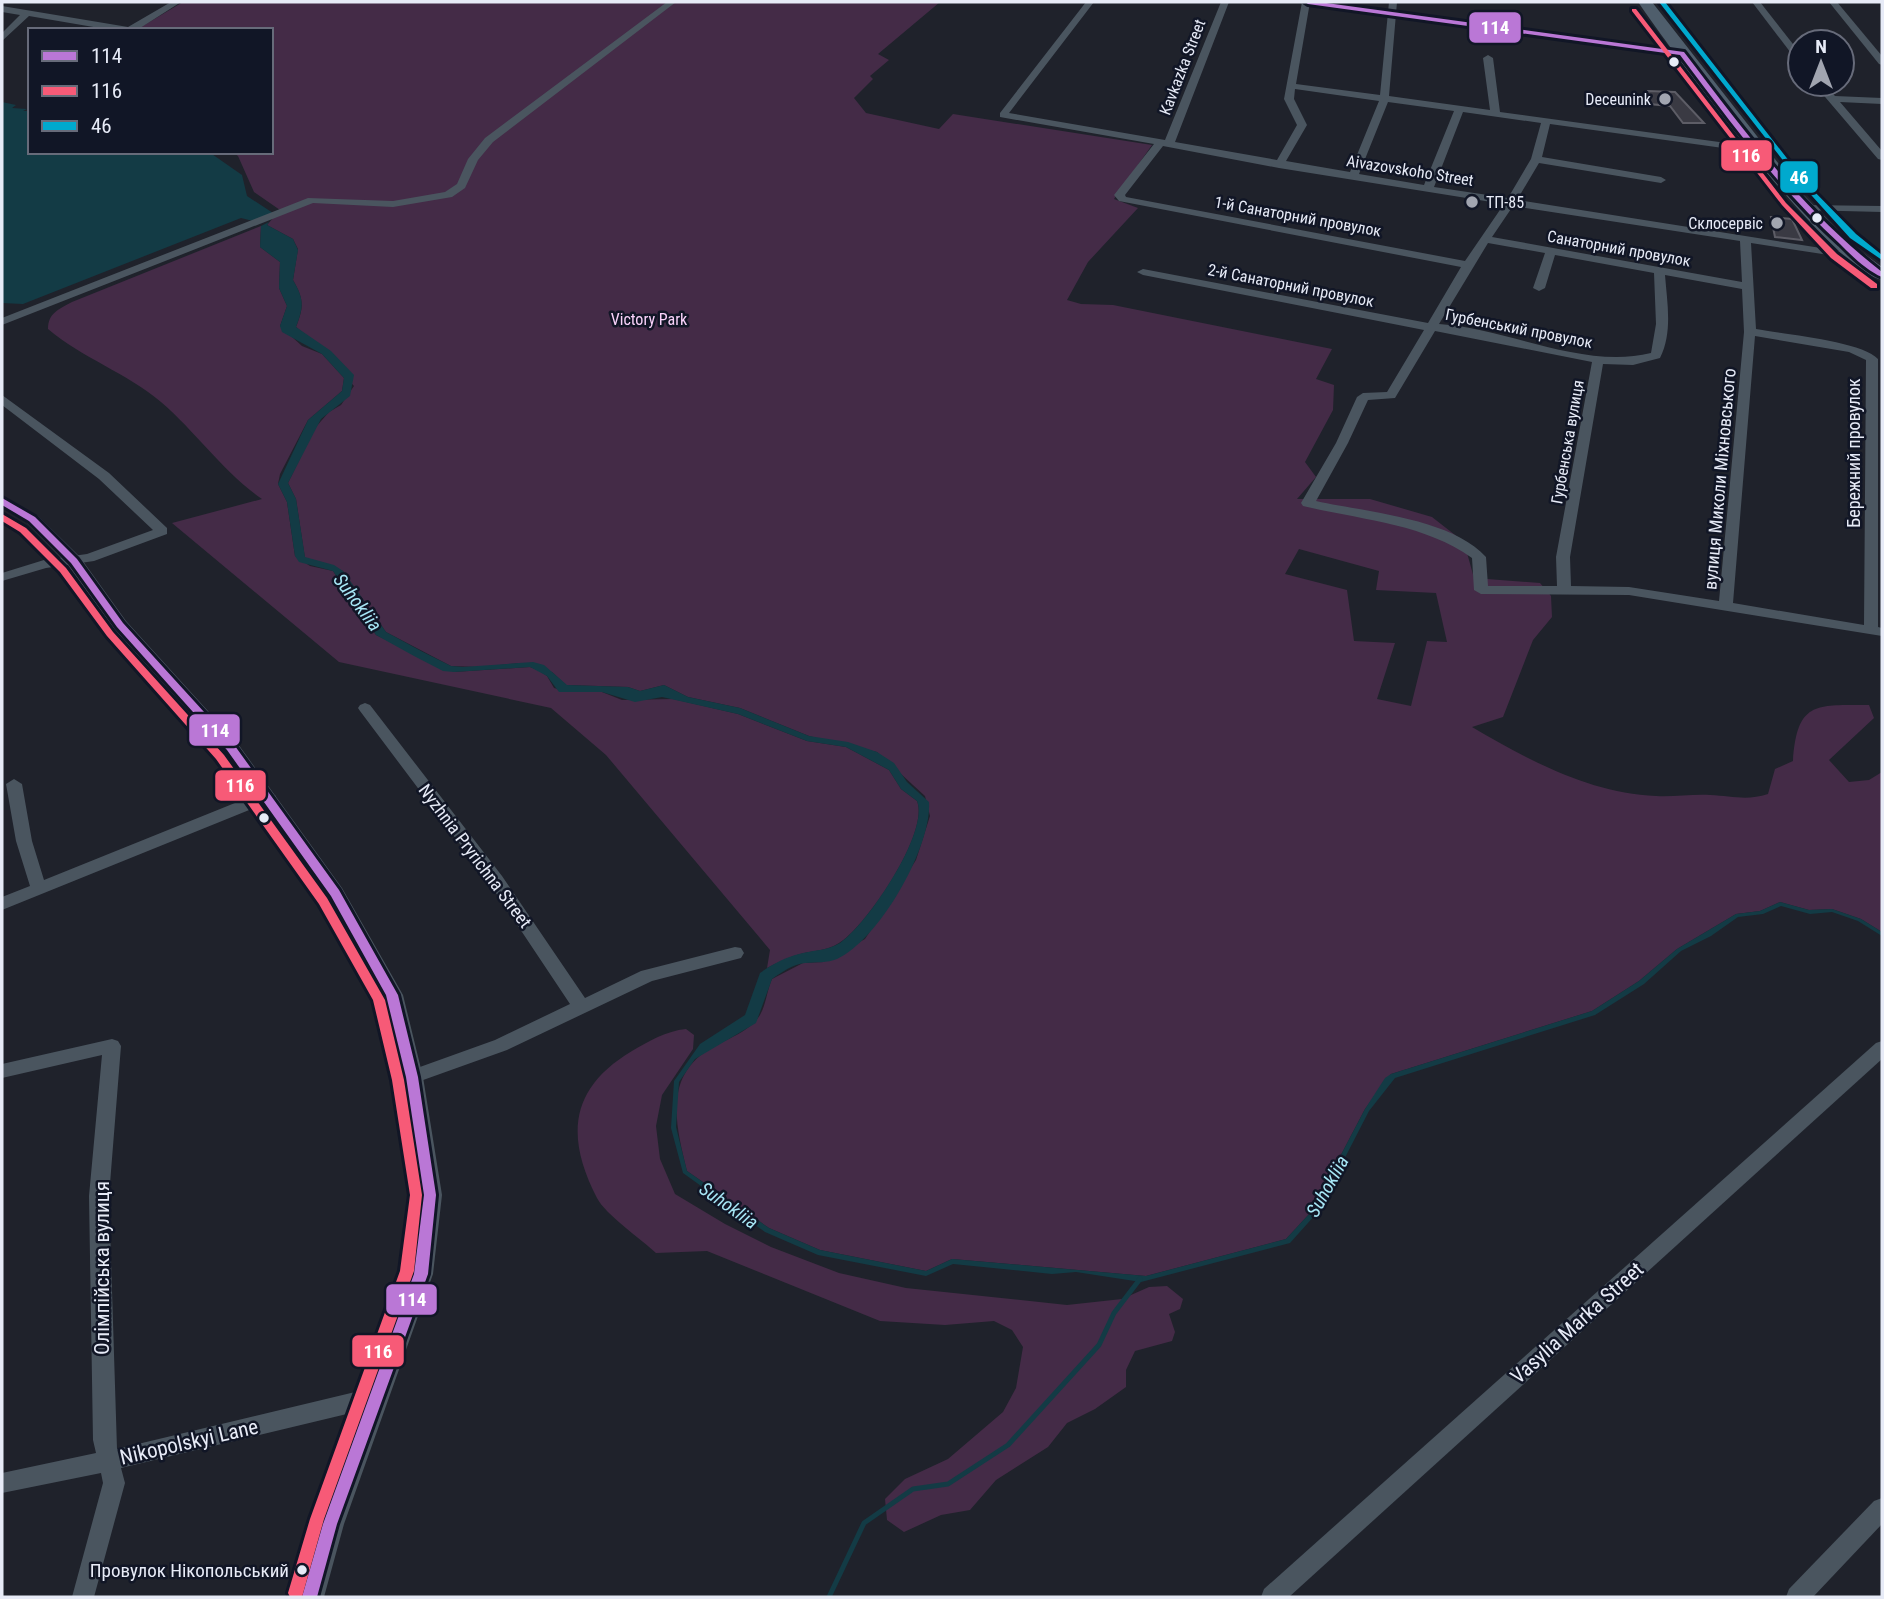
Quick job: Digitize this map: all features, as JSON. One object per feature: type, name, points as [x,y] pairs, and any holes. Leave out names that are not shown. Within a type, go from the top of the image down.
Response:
[{"type":"main road","points":[[1646,2],[1682,53],[1806,208],[1855,256],[1882,275]]},
{"type":"street","points":[[133,28],[177,2]]},
{"type":"street","points":[[5,319],[312,200],[411,203],[456,191],[473,159],[489,140],[672,2]]},
{"type":"street","name":"Aivazovskoho Street","points":[[1090,2],[1003,115],[1279,165],[1855,256]]},
{"type":"street","name":"Kavkazka Street","points":[[1122,199],[1119,195],[1165,144],[1225,2]]},
{"type":"street","points":[[1279,165],[1302,125],[1289,99],[1307,2],[1393,8],[1682,53]]},
{"type":"street","points":[[1756,2],[1786,41]]},
{"type":"street","points":[[1833,2],[1882,62]]},
{"type":"street","points":[[1353,177],[1384,100],[1393,8]]},
{"type":"street","points":[[2,9],[117,28]]},
{"type":"street","points":[[2,38],[26,14]]},
{"type":"street","points":[[1488,58],[1496,115]]},
{"type":"street","points":[[1293,86],[1759,150]]},
{"type":"street","points":[[1831,99],[1882,101]]},
{"type":"street","points":[[1831,99],[1882,157]]},
{"type":"street","points":[[1428,189],[1459,110]]},
{"type":"street","points":[[1546,121],[1536,159],[1468,265],[1391,395],[1363,397],[1342,443],[1308,503],[1430,532],[1468,547],[1479,557],[1481,590],[1629,592],[1726,606]]},
{"type":"street","points":[[1536,159],[1661,180]]},
{"type":"street","name":"1-й Санаторний провулок","points":[[1122,199],[1468,265]]},
{"type":"street","points":[[1806,208],[1882,209]]},
{"type":"street","name":"Санаторний провулок","points":[[1486,239],[1748,287]]},
{"type":"street","name":"вулиця Миколи Міхновського","points":[[1745,239],[1750,332],[1726,606],[1877,631]]},
{"type":"street","points":[[1539,288],[1551,251]]},
{"type":"street","name":"Гурбенська вулиця","points":[[1564,590],[1563,557],[1598,360],[1633,361],[1656,355],[1660,347],[1659,271]]},
{"type":"street","name":"2-й Санаторний провулок","points":[[1143,272],[1416,326],[1433,326]]},
{"type":"street","name":"Гурбенський провулок","points":[[1433,326],[1598,360]]},
{"type":"street","name":"Бережний провулок","points":[[1750,332],[1850,349],[1865,353],[1871,359],[1877,631]]},
{"type":"street","points":[[2,399],[104,476],[162,531],[74,561],[44,564],[2,577]]},
{"type":"street","points":[[2,501],[32,519],[74,561],[120,625],[231,748],[335,893],[392,995],[412,1077],[430,1195],[426,1241],[421,1275],[330,1524],[310,1597]]},
{"type":"street","name":"Nyzhnia Pryrichna Street","points":[[365,708],[496,880],[582,1006]]},
{"type":"street","points":[[14,784],[24,841],[38,889]]},
{"type":"street","points":[[2,904],[268,796]]},
{"type":"street","points":[[412,1077],[501,1045],[647,976],[735,953]]},
{"type":"street","name":"Олімпійська вулиця","points":[[2,1071],[112,1046],[99,1196],[104,1440],[114,1483],[83,1597]]},
{"type":"street","name":"Vasylia Marka Street","points":[[1272,1597],[1882,1048]]},
{"type":"street","name":"Nikopolskyi Lane","points":[[2,1483],[109,1461],[376,1398]]},
{"type":"street","points":[[1797,1597],[1882,1509]]},
{"type":"green space","name":"Victory Park","points":[[183,2],[940,2],[878,54],[889,60],[870,76],[873,79],[854,98],[866,113],[939,129],[953,114],[1152,145],[1114,199],[1138,208],[1088,262],[1067,300],[1081,304],[1113,305],[1332,349],[1316,379],[1334,385],[1333,410],[1305,462],[1316,477],[1297,499],[1370,499],[1432,517],[1464,542],[1474,578],[1540,583],[1551,596],[1552,617],[1533,640],[1503,717],[1472,727],[1537,763],[1607,789],[1656,796],[1746,798],[1768,794],[1775,769],[1793,761],[1795,741],[1805,716],[1823,707],[1869,705],[1874,718],[1829,760],[1849,782],[1869,780],[1882,772],[1882,932],[1861,919],[1832,909],[1809,910],[1780,902],[1760,911],[1736,914],[1677,949],[1639,981],[1592,1011],[1391,1074],[1365,1109],[1311,1212],[1286,1239],[1146,1276],[952,1259],[926,1271],[820,1250],[769,1228],[687,1171],[677,1117],[680,1085],[687,1070],[698,1057],[746,1029],[756,1020],[764,1007],[772,979],[803,963],[823,962],[865,939],[916,860],[930,816],[925,796],[877,752],[809,736],[740,708],[688,697],[664,685],[640,691],[628,687],[566,685],[552,672],[520,663],[478,667],[451,666],[386,632],[343,571],[305,558],[296,499],[288,483],[315,428],[329,412],[341,405],[354,386],[312,340],[296,327],[302,303],[293,280],[298,249],[293,239],[267,225],[280,210],[254,192],[235,154],[273,154],[273,28],[139,28]],"holes":[[[1299,549],[1379,571],[1376,590],[1436,593],[1447,642],[1427,641],[1411,706],[1377,699],[1395,643],[1354,641],[1347,590],[1285,574]]]},
{"type":"green space","points":[[261,226],[260,247],[280,262],[279,288],[287,306],[280,326],[302,346],[322,354],[344,378],[342,391],[308,420],[280,474],[278,484],[287,502],[295,556],[310,566],[333,571],[376,635],[454,672],[530,667],[547,676],[554,688],[569,692],[602,692],[622,700],[673,699],[738,714],[807,741],[846,747],[889,770],[901,789],[917,801],[918,815],[914,834],[893,878],[851,934],[834,946],[802,953],[767,968],[770,950],[606,755],[551,708],[339,662],[172,523],[262,499],[222,465],[161,402],[134,382],[61,339],[48,329],[48,324],[55,312],[72,302]]},
{"type":"green space","points":[[686,1029],[694,1035],[693,1049],[662,1095],[656,1126],[660,1159],[675,1194],[771,1247],[839,1273],[906,1288],[1067,1305],[1122,1299],[1149,1287],[1167,1286],[1183,1299],[1180,1309],[1169,1314],[1175,1332],[1172,1341],[1135,1351],[1126,1370],[1126,1387],[1095,1409],[1067,1423],[1048,1447],[996,1480],[970,1510],[941,1515],[904,1532],[887,1520],[885,1499],[905,1479],[948,1459],[1003,1412],[1016,1388],[1023,1347],[1012,1330],[994,1321],[945,1325],[880,1321],[707,1251],[656,1253],[615,1219],[597,1198],[580,1154],[579,1115],[585,1097],[611,1065],[651,1040]]},
{"type":"water","points":[[2,102],[16,105],[12,108],[28,111],[28,154],[212,154],[242,175],[247,196],[273,213],[253,221],[241,218],[23,304],[2,303]]},
{"type":"water","name":"Suhokliia","points":[[269,222],[267,225],[293,239],[298,250],[293,280],[302,303],[296,327],[331,351],[354,375],[350,396],[321,419],[288,483],[296,499],[305,557],[334,565],[343,571],[386,632],[451,666],[533,662],[544,665],[567,685],[628,687],[640,691],[664,685],[688,697],[740,708],[809,736],[848,742],[877,752],[894,763],[907,782],[929,802],[928,821],[912,866],[900,890],[870,933],[837,959],[796,965],[772,979],[756,1023],[695,1059],[679,1082],[676,1127],[687,1171],[769,1228],[820,1250],[926,1271],[952,1259],[1146,1276],[1286,1239],[1311,1212],[1365,1109],[1385,1078],[1391,1074],[1592,1011],[1639,981],[1677,949],[1736,914],[1760,911],[1780,902],[1809,910],[1832,909],[1861,919],[1882,932],[1882,936],[1858,921],[1832,912],[1810,914],[1781,906],[1763,914],[1738,917],[1711,936],[1681,951],[1644,984],[1595,1015],[1395,1078],[1369,1111],[1316,1214],[1290,1243],[1141,1282],[1076,1272],[1052,1274],[953,1264],[926,1276],[818,1255],[765,1232],[683,1173],[671,1128],[674,1081],[700,1044],[745,1015],[760,973],[789,957],[835,946],[865,918],[905,855],[914,834],[918,815],[917,801],[901,789],[889,770],[846,747],[807,741],[738,714],[662,697],[635,702],[602,692],[559,692],[547,676],[530,667],[443,671],[376,635],[333,571],[299,562],[295,556],[287,502],[278,484],[308,420],[342,391],[344,378],[322,354],[282,332],[280,326],[287,306],[279,288],[280,262],[260,247],[261,226]]},
{"type":"building","points":[[1648,91],[1675,92],[1704,123],[1683,123],[1670,106],[1649,104]]},
{"type":"building","points":[[1771,217],[1792,219],[1802,240],[1775,237]]},
{"type":"waterway","points":[[829,1597],[864,1523],[913,1489],[948,1484],[1008,1445],[1099,1345],[1114,1313],[1140,1279]]},
{"type":"transit line","name":"114","points":[[1308,2],[1682,53]]},
{"type":"transit line","name":"46","points":[[1662,2],[1805,185],[1853,236],[1882,258]]},
{"type":"transit line","name":"116","points":[[1634,10],[1784,204],[1834,256],[1874,286]]},
{"type":"transit line","name":"114","points":[[1682,53],[1750,143],[1799,200],[1852,252],[1882,275]]},
{"type":"transit line","name":"114","points":[[2,501],[32,519],[74,561],[120,625],[231,748],[335,893],[392,995],[412,1077],[430,1195],[421,1274],[330,1524],[310,1597]]},
{"type":"transit line","name":"116","points":[[2,517],[23,530],[63,570],[110,634],[220,757],[323,901],[379,1000],[398,1080],[416,1195],[407,1271],[317,1519],[296,1593]]},
{"type":"place","name":"Deceunink","points":[[1665,99]]},
{"type":"place","name":"ТП-85","points":[[1472,202]]},
{"type":"place","name":"Склосервіс","points":[[1777,223]]},
{"type":"place","name":"Провулок Нікопольський","points":[[302,1570]]}]
